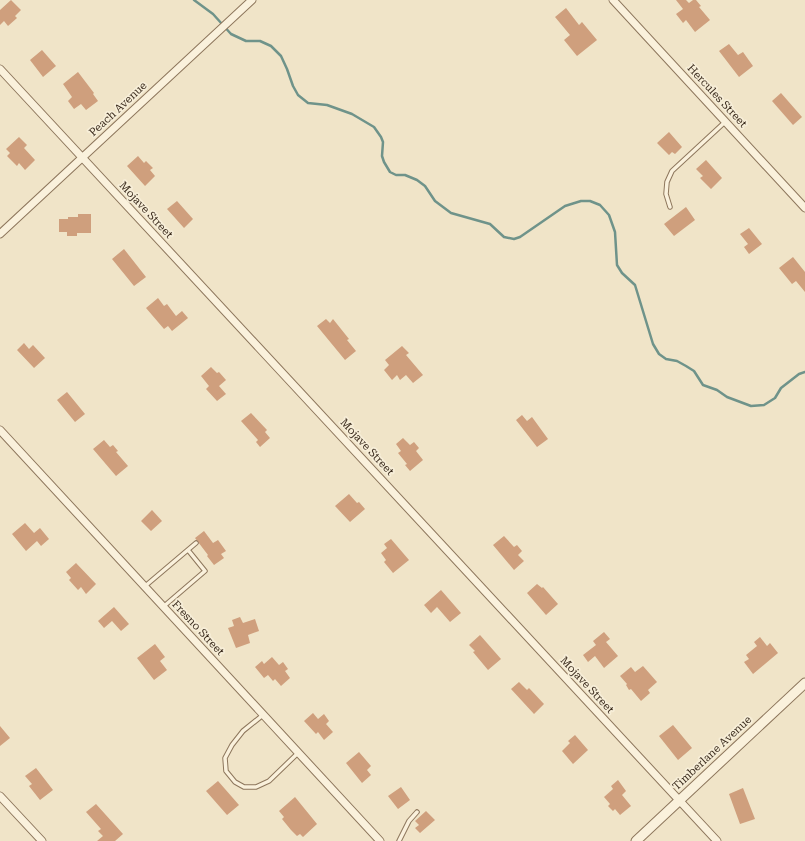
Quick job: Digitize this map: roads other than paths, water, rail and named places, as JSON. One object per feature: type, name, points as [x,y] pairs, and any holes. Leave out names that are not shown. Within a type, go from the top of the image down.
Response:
[{"type":"street","name":"Peach Avenue","points":[[0,234],[252,0]]},
{"type":"street","name":"Hercules Street","points":[[613,0],[805,208]]},
{"type":"street","name":"Mojave Street","points":[[0,68],[717,841]]},
{"type":"street","name":"Fresno Street","points":[[0,430],[380,841]]},
{"type":"street","name":"Timberlane Avenue","points":[[636,841],[805,683]]},
{"type":"street","points":[[0,796],[42,841]]},
{"type":"lane","points":[[670,207],[666,194],[667,182],[672,171],[725,122]]},
{"type":"lane","points":[[144,587],[196,544]]},
{"type":"lane","points":[[163,607],[205,571],[188,550]]},
{"type":"lane","points":[[263,714],[243,731],[232,745],[225,758],[226,771],[235,782],[244,787],[256,787],[269,781],[298,753]]},
{"type":"lane","points":[[400,841],[409,820],[417,812]]},
{"type":"waterway","points":[[194,0],[213,14],[231,34],[246,41],[260,41],[271,46],[281,56],[298,95],[308,103],[327,105],[352,114],[374,127],[383,142],[382,156],[390,172],[396,175],[405,175],[417,180],[425,186],[435,201],[451,213],[490,224],[504,237],[514,239],[520,237],[565,206],[581,201],[590,201],[600,205],[609,215],[615,232],[617,265],[622,273],[635,285],[653,344],[659,354],[666,359],[677,361],[694,371],[703,385],[717,390],[727,397],[751,406],[764,405],[775,398],[781,388],[799,374],[805,372]]}]
